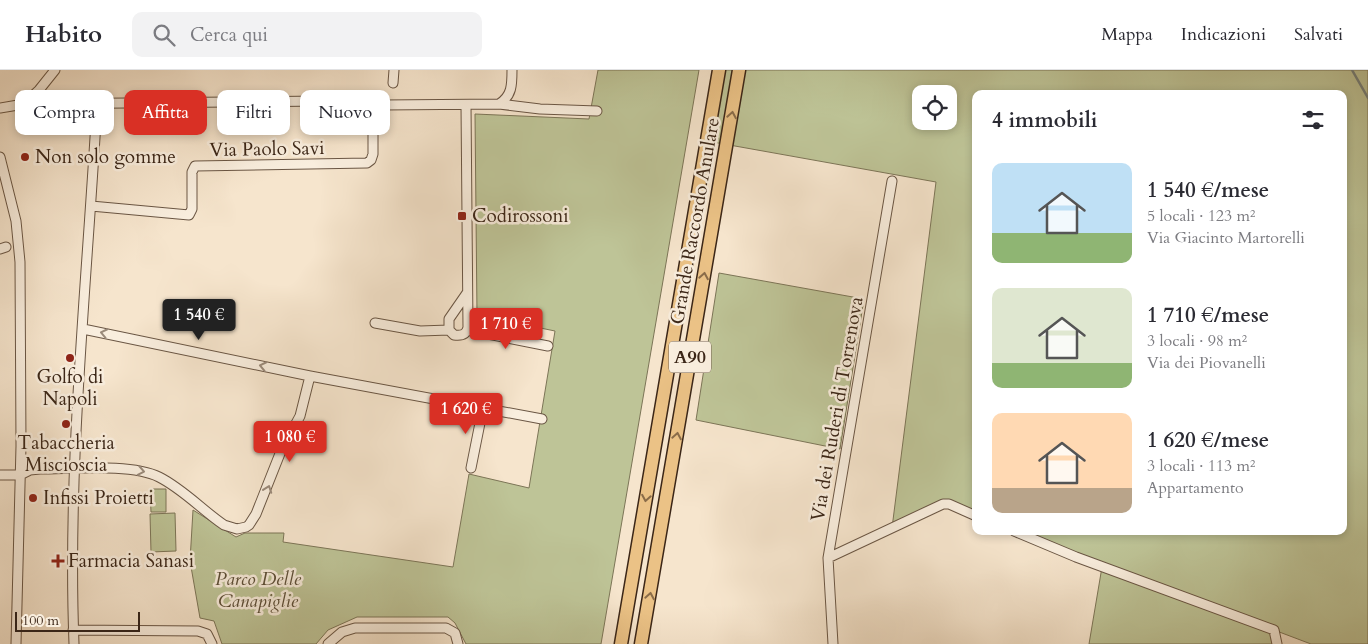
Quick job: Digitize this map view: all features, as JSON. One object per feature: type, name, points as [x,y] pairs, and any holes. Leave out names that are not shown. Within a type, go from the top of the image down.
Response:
[{"type":"highway","name":"Grande Raccordo Anulare","points":[[621,644],[719,70]]},
{"type":"highway","name":"Grande Raccordo Anulare","points":[[641,644],[739,70]]},
{"type":"street","points":[[39,90],[55,70]]},
{"type":"street","points":[[394,70],[394,83]]},
{"type":"street","points":[[499,104],[507,99],[510,94],[512,70]]},
{"type":"street","points":[[114,104],[300,101]]},
{"type":"street","points":[[390,104],[499,104],[540,109],[597,111]]},
{"type":"street","points":[[466,105],[467,330]]},
{"type":"street","points":[[0,108],[15,106]]},
{"type":"street","points":[[74,644],[71,583],[75,469],[95,135]]},
{"type":"street","name":"Via Paolo Savi","points":[[91,206],[189,215],[192,211],[192,172],[195,166],[367,163],[373,156],[373,135]]},
{"type":"street","points":[[0,157],[16,221],[20,262],[20,475],[16,644]]},
{"type":"street","name":"Via dei Ruderi di Torrenova","points":[[833,644],[828,558],[892,181]]},
{"type":"street","points":[[467,293],[449,319],[449,330],[452,334],[459,336],[467,330],[548,346]]},
{"type":"street","points":[[375,323],[420,331],[449,330]]},
{"type":"street","points":[[83,329],[310,376],[542,419]]},
{"type":"street","points":[[0,475],[20,475],[36,469],[122,469],[154,474],[224,525],[242,528],[249,525],[261,506],[282,451],[301,413],[310,376]]},
{"type":"street","points":[[471,468],[484,408]]},
{"type":"street","points":[[828,558],[943,504],[948,504],[972,514]]},
{"type":"street","points":[[1024,535],[1076,557],[1274,630],[1277,644]]},
{"type":"street","points":[[328,644],[346,630],[364,627],[446,628],[455,633],[458,644]]},
{"type":"street","points":[[73,630],[198,631],[208,634],[212,644]]},
{"type":"green space","name":"Parco Delle Canapiglie","points":[[598,70],[699,70],[601,644],[466,644],[455,623],[448,617],[357,617],[328,630],[316,644],[222,644],[214,621],[200,618],[190,561],[193,510],[236,537],[245,533],[284,533],[283,542],[453,567],[469,474],[529,488],[555,331],[477,315],[475,114],[589,119]]},
{"type":"green space","points":[[719,70],[1368,70],[1368,644],[1311,644],[1274,630],[1277,644],[1089,644],[1102,567],[1024,535],[1347,535],[1347,90],[972,90],[972,514],[946,504],[892,528],[936,182],[707,141]]},
{"type":"green space","points":[[719,273],[864,299],[840,449],[696,420]]},
{"type":"green space","points":[[150,489],[166,489],[166,512],[151,512]]},
{"type":"green space","points":[[175,513],[176,551],[151,552],[150,514]]},
{"type":"waterway","points":[[1352,70],[1368,98]]},
{"type":"place","name":"Non solo gomme","points":[[25,157]]},
{"type":"place","name":"Codirossoni","points":[[462,216]]},
{"type":"place","name":"Golfo di Napoli","points":[[70,358]]},
{"type":"place","name":"Tabaccheria Miscioscia","points":[[66,424]]},
{"type":"place","name":"Infissi Proietti","points":[[33,498]]},
{"type":"place","name":"Farmacia Sanasi","points":[[58,561]]}]
